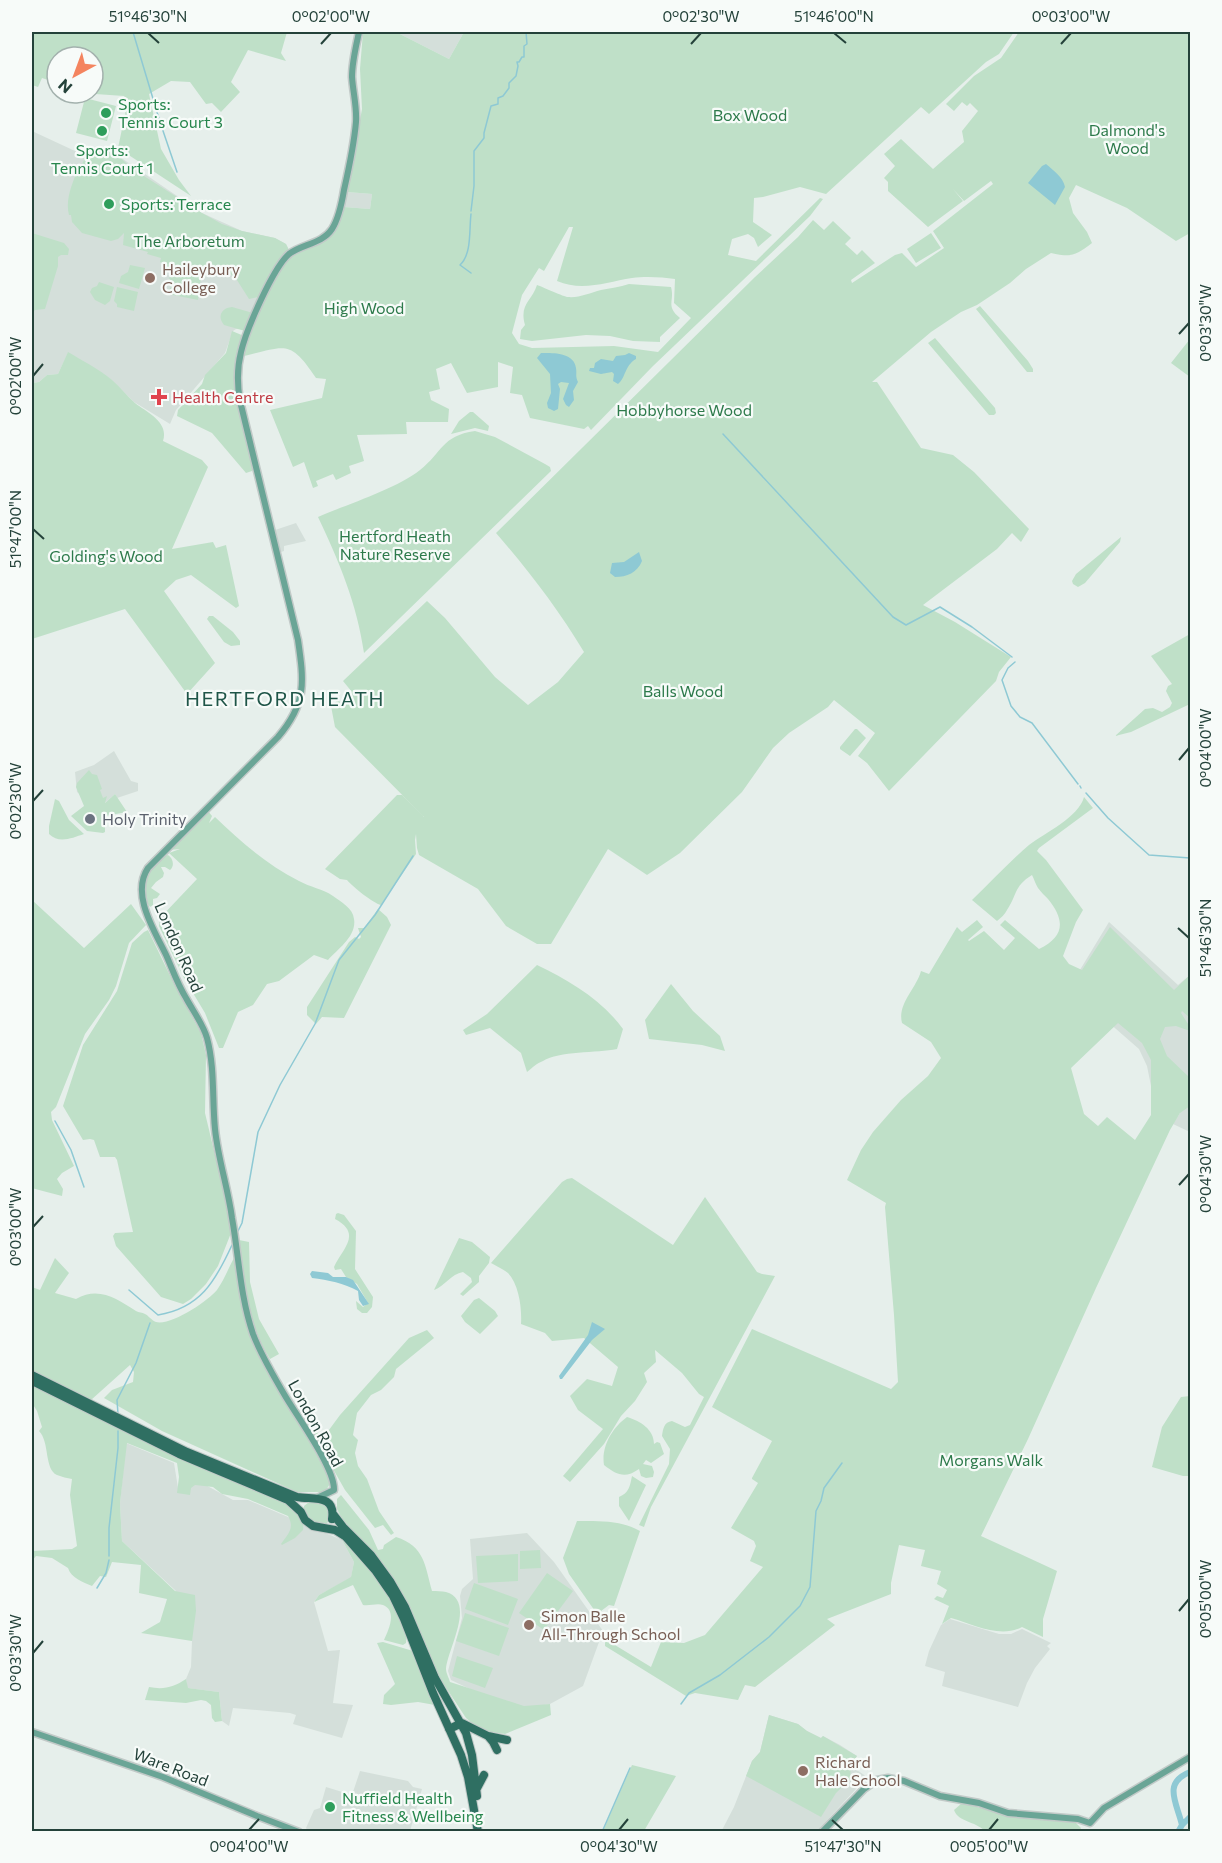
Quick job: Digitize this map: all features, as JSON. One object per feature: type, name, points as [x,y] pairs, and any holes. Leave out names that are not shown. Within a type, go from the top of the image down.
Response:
[{"type":"highway","points":[[32,1375],[187,1452],[293,1496],[313,1498],[330,1505],[333,1514],[371,1555],[398,1594],[435,1678],[462,1723],[472,1755],[481,1832]]},
{"type":"highway","points":[[32,1382],[179,1454],[288,1500],[313,1526],[326,1527],[338,1532],[356,1547],[389,1589],[404,1619],[468,1777],[481,1832]]},
{"type":"highway","points":[[301,1512],[303,1504],[313,1498]]},
{"type":"highway","points":[[326,1527],[333,1519],[333,1514]]},
{"type":"highway","points":[[449,1729],[462,1723]]},
{"type":"highway","points":[[462,1723],[488,1736],[507,1740]]},
{"type":"highway","points":[[488,1736],[497,1750]]},
{"type":"highway","points":[[476,1791],[484,1775]]},
{"type":"main road","name":"London Road","points":[[333,1491],[335,1486],[326,1466],[263,1357],[254,1334],[240,1278],[232,1217],[216,1142],[211,1060],[206,1036],[182,991],[151,922],[144,903],[142,879],[148,868],[278,737],[292,719],[300,702],[302,675],[298,640],[279,556],[259,486],[237,386],[241,350],[268,286],[282,262],[294,251],[326,235],[332,229],[339,211],[356,121],[353,65],[359,32]]},
{"type":"main road","points":[[313,1498],[333,1491]]},
{"type":"main road","points":[[330,1505],[333,1491]]},
{"type":"main road","name":"Ware Road","points":[[32,1732],[163,1778],[299,1832]]},
{"type":"main road","points":[[822,1832],[864,1789],[882,1779],[896,1779],[940,1796],[979,1803],[1008,1812],[1090,1823],[1104,1808],[1191,1757]]},
{"type":"shaded area","points":[[396,32],[464,32],[449,59]]},
{"type":"shaded area","name":"Haileybury College","points":[[32,131],[75,151],[106,150],[117,155],[202,213],[242,231],[275,238],[286,244],[289,250],[281,259],[242,329],[233,331],[225,353],[176,410],[170,424],[134,402],[110,379],[68,353],[58,374],[47,375],[39,382],[32,383]]},
{"type":"shaded area","points":[[347,192],[372,194],[370,209],[344,207]]},
{"type":"shaded area","points":[[296,523],[306,541],[284,546],[284,551],[281,552],[275,530]]},
{"type":"shaded area","points":[[114,751],[131,781],[138,783],[138,791],[117,798],[115,794],[98,809],[77,792],[75,772],[94,765]]},
{"type":"shaded area","points":[[1109,922],[1178,985],[1190,975],[1190,1132],[1173,1124],[1180,1113],[1151,1086],[1147,1066],[1139,1049],[1069,988]]},
{"type":"shaded area","points":[[126,1443],[174,1463],[178,1488],[200,1482],[233,1500],[248,1500],[342,1540],[354,1562],[351,1578],[319,1595],[314,1602],[328,1651],[340,1650],[333,1703],[353,1705],[342,1738],[293,1724],[296,1715],[290,1713],[233,1708],[229,1726],[222,1721],[219,1692],[187,1688],[186,1679],[191,1667],[192,1641],[176,1591],[122,1541],[120,1503]]},
{"type":"shaded area","name":"Simon Balle All-Through School","points":[[527,1533],[554,1562],[603,1631],[583,1686],[550,1704],[514,1710],[451,1680],[448,1671],[462,1618],[460,1596],[462,1589],[473,1579],[470,1539]]},
{"type":"shaded area","points":[[950,1619],[999,1634],[1011,1634],[1022,1629],[1051,1643],[1047,1646],[1050,1649],[1027,1683],[1018,1707],[942,1686],[945,1672],[925,1666],[941,1625]]},
{"type":"shaded area","name":"Richard Hale School","points":[[769,1715],[798,1724],[821,1738],[823,1736],[840,1745],[857,1756],[851,1766],[870,1779],[857,1788],[817,1831],[721,1832],[734,1807],[752,1761],[760,1752]]},
{"type":"shaded area","points":[[360,1771],[408,1781],[413,1787],[422,1789],[410,1831],[308,1831],[306,1828],[314,1810],[320,1808],[326,1787],[352,1795]]},
{"type":"green space","points":[[32,32],[287,32],[281,53],[286,61],[248,50],[231,82],[240,92],[221,112],[212,103],[206,104],[190,82],[171,81],[149,94],[161,149],[191,196],[118,148],[128,100],[124,96],[105,95],[105,45],[45,45],[45,79],[42,78],[38,87],[32,85]]},
{"type":"green space","points":[[363,32],[396,32],[449,59],[464,32],[1014,32],[999,54],[986,62],[929,114],[921,107],[826,194],[800,187],[754,198],[753,222],[772,235],[758,247],[754,238],[748,234],[732,239],[728,255],[756,261],[820,198],[823,199],[810,216],[653,366],[591,430],[588,426],[584,429],[530,418],[522,395],[510,393],[513,367],[498,362],[498,387],[467,393],[451,363],[436,369],[440,389],[429,392],[431,400],[449,409],[448,422],[406,422],[407,434],[357,435],[364,461],[349,466],[351,473],[336,480],[333,474],[316,481],[318,486],[313,488],[304,462],[293,467],[270,410],[322,398],[326,379],[316,378],[300,357],[286,349],[278,348],[244,356],[261,305],[281,268],[296,254],[328,236],[339,222],[344,207],[370,209],[372,194],[347,192],[362,109],[360,69]],"holes":[[[569,227],[573,227],[557,281],[585,286],[637,277],[675,279],[674,303],[691,318],[658,352],[614,346],[532,348],[519,344],[512,333],[522,295],[539,268],[544,271]]]},
{"type":"green space","points":[[1019,32],[1190,32],[1190,233],[1176,241],[1127,208],[1076,185],[1069,198],[1073,213],[1092,243],[1073,254],[1051,253],[977,305],[961,312],[931,332],[872,382],[877,382],[921,448],[953,455],[974,472],[1029,529],[1021,542],[1012,533],[997,549],[923,605],[1011,657],[999,672],[996,681],[889,791],[867,763],[858,756],[875,733],[834,700],[828,707],[789,733],[773,748],[742,792],[680,853],[647,875],[608,849],[551,944],[537,944],[506,926],[478,889],[419,855],[416,834],[416,854],[381,905],[363,894],[347,880],[340,879],[325,869],[397,795],[402,795],[424,817],[335,727],[331,706],[338,700],[341,703],[352,692],[343,681],[427,601],[445,618],[495,677],[528,705],[558,682],[584,652],[543,591],[496,533],[813,220],[824,230],[833,221],[851,238],[845,244],[857,255],[862,250],[875,263],[851,280],[852,283],[895,255],[902,253],[916,267],[944,248],[933,231],[993,184],[991,181],[964,201],[953,189],[963,201],[928,227],[888,191],[888,182],[884,178],[895,166],[884,154],[901,139],[933,169],[964,142],[962,131],[978,111],[970,103],[967,106],[962,102],[954,111],[946,104],[974,76],[1001,58]]},
{"type":"green space","points":[[105,103],[116,106],[107,141],[76,133],[83,105],[105,105]]},
{"type":"green space","name":"The Arboretum","points":[[95,150],[117,155],[133,169],[222,224],[275,238],[286,244],[289,250],[258,297],[249,299],[235,277],[223,267],[220,271],[209,268],[205,276],[201,277],[198,300],[168,294],[173,285],[168,270],[160,262],[161,258],[123,245],[124,233],[118,239],[111,241],[82,233],[69,215],[69,198],[78,169],[81,171],[88,152]]},
{"type":"green space","points":[[32,233],[64,243],[69,249],[68,255],[58,257],[58,266],[45,309],[35,310],[32,313]]},
{"type":"green space","points":[[931,233],[941,248],[916,263],[907,249]]},
{"type":"green space","points":[[130,265],[145,268],[139,289],[119,283],[121,276],[128,272]]},
{"type":"green space","points":[[99,282],[114,287],[110,301],[105,305],[95,300],[90,292]]},
{"type":"green space","points":[[629,284],[671,287],[672,307],[680,318],[660,337],[660,342],[586,335],[532,341],[520,339],[521,330],[525,325],[525,307],[537,285],[572,297]]},
{"type":"green space","points":[[117,287],[138,292],[134,311],[117,307],[114,301]]},
{"type":"green space","points":[[980,306],[1028,361],[1033,372],[1027,372],[976,309]]},
{"type":"green space","points":[[232,307],[253,313],[245,331],[224,325],[222,322],[221,313]]},
{"type":"green space","points":[[232,331],[244,336],[235,371],[253,468],[252,471],[246,473],[212,433],[177,416],[178,410],[202,384],[205,375],[226,353]]},
{"type":"green space","points":[[935,338],[995,408],[994,415],[989,415],[928,343]]},
{"type":"green space","points":[[1190,339],[1190,377],[1171,363]]},
{"type":"green space","name":"Golding's Wood","points":[[68,352],[107,376],[135,403],[156,419],[163,428],[163,441],[202,460],[208,467],[172,549],[213,542],[216,548],[226,545],[239,606],[236,608],[191,575],[176,580],[164,591],[215,663],[187,694],[125,609],[32,639],[32,383],[39,382],[47,375],[58,374]]},
{"type":"green space","points":[[470,412],[489,426],[488,431],[475,428],[451,434],[459,421]]},
{"type":"green space","name":"Hertford Heath Nature Reserve","points":[[475,431],[495,437],[550,467],[551,471],[364,653],[357,617],[346,583],[318,517],[398,484],[420,470],[449,441],[464,433]]},
{"type":"green space","points":[[1121,537],[1120,542],[1085,583],[1078,587],[1073,584],[1072,581],[1076,574]]},
{"type":"green space","points":[[213,616],[233,632],[240,641],[240,645],[231,646],[224,642],[207,619]]},
{"type":"green space","points":[[1190,634],[1190,704],[1131,732],[1115,736],[1145,709],[1153,708],[1162,712],[1170,707],[1172,703],[1166,691],[1172,684],[1151,656]]},
{"type":"green space","points":[[855,729],[866,738],[850,756],[840,747]]},
{"type":"green space","points":[[89,770],[92,774],[97,775],[103,798],[107,796],[105,803],[115,794],[127,812],[105,816],[105,832],[103,833],[87,831],[71,816],[84,806],[76,787]]},
{"type":"green space","name":"Morgans Walk","points":[[1084,797],[1093,808],[1037,851],[1083,910],[1063,956],[1069,964],[1082,970],[1110,927],[1174,990],[1190,975],[1190,1018],[1182,1011],[1181,1013],[1190,1031],[1176,1026],[1165,1027],[1160,1039],[1167,1056],[1190,1078],[1190,1106],[1180,1113],[1170,1130],[981,1536],[1057,1571],[1043,1619],[1043,1637],[1022,1627],[1005,1632],[996,1631],[951,1618],[942,1624],[949,1606],[934,1599],[937,1596],[943,1598],[947,1590],[937,1584],[941,1571],[921,1566],[925,1550],[899,1545],[891,1594],[827,1619],[835,1625],[755,1687],[745,1685],[738,1700],[695,1693],[686,1696],[605,1646],[605,1639],[651,1667],[661,1642],[684,1643],[705,1635],[763,1567],[750,1561],[756,1546],[754,1541],[731,1528],[758,1483],[752,1478],[772,1441],[712,1407],[752,1329],[891,1389],[898,1382],[886,1203],[847,1180],[861,1150],[873,1132],[901,1100],[928,1076],[941,1058],[931,1042],[902,1023],[901,1016],[904,1003],[921,971],[929,974],[957,927],[962,932],[977,920],[983,927],[968,940],[984,931],[1004,950],[1015,938],[1000,925],[1005,920],[1039,949],[1058,934],[1060,921],[1058,914],[1038,888],[1032,875],[1019,887],[1003,916],[997,921],[972,900],[1029,845],[1069,818]],"holes":[[[1118,1023],[1142,1043],[1151,1060],[1151,1115],[1135,1140],[1107,1117],[1098,1126],[1084,1114],[1071,1068]]]},
{"type":"green space","points":[[55,799],[59,801],[69,820],[84,834],[57,839],[49,834]]},
{"type":"green space","points":[[208,811],[212,816],[209,823],[215,817],[276,868],[343,903],[349,908],[354,919],[350,937],[328,960],[314,955],[279,981],[267,984],[253,1005],[238,1012],[223,1048],[219,1048],[205,1013],[184,978],[159,926],[160,918],[197,879],[169,853],[180,849],[169,850]]},
{"type":"green space","points":[[168,855],[173,864],[170,870],[161,867],[163,877],[151,888],[160,894],[153,899],[153,905],[150,907],[145,893],[147,877],[155,863]]},
{"type":"green space","points":[[32,900],[84,948],[131,904],[146,925],[129,943],[116,986],[85,1034],[56,1107],[51,1112],[52,1120],[74,1166],[57,1179],[63,1189],[62,1196],[32,1188]]},
{"type":"green space","points":[[378,909],[387,917],[391,925],[344,1018],[322,1017],[316,1024],[307,1015],[307,1007],[349,942],[355,937],[359,939],[361,937],[358,928],[364,928]]},
{"type":"green space","points":[[148,930],[201,1033],[206,1055],[205,1113],[226,1201],[231,1233],[218,1266],[206,1284],[183,1304],[161,1297],[116,1246],[113,1236],[115,1233],[133,1232],[117,1160],[115,1157],[100,1157],[94,1140],[83,1140],[63,1106],[83,1045],[117,991],[132,943]]},
{"type":"green space","points":[[537,965],[584,992],[614,1018],[623,1029],[617,1049],[558,1055],[541,1062],[527,1072],[521,1053],[490,1028],[466,1035],[463,1030],[487,1014]]},
{"type":"green space","points":[[671,984],[693,1011],[720,1036],[725,1051],[702,1045],[649,1039],[645,1020]]},
{"type":"green space","points":[[572,1178],[673,1245],[705,1197],[757,1272],[775,1276],[651,1507],[644,1527],[639,1525],[669,1464],[670,1449],[662,1436],[664,1426],[672,1421],[685,1427],[690,1425],[704,1397],[682,1373],[655,1350],[656,1362],[644,1373],[647,1382],[635,1401],[621,1416],[604,1444],[570,1482],[563,1476],[603,1429],[578,1410],[570,1396],[587,1379],[612,1386],[618,1367],[584,1338],[552,1341],[545,1333],[521,1324],[520,1304],[515,1284],[508,1273],[491,1263],[562,1182]]},
{"type":"green space","points":[[338,1213],[344,1215],[356,1231],[355,1269],[373,1297],[372,1307],[367,1313],[362,1313],[357,1309],[356,1301],[363,1307],[368,1303],[357,1284],[346,1277],[341,1269],[335,1270],[334,1267],[349,1236],[348,1230],[335,1219]]},
{"type":"green space","points":[[459,1238],[472,1242],[490,1257],[489,1263],[479,1276],[479,1282],[463,1296],[460,1294],[472,1282],[471,1278],[463,1272],[434,1290]]},
{"type":"green space","points":[[239,1240],[249,1242],[250,1282],[259,1319],[279,1354],[270,1359],[256,1332],[247,1302],[241,1271]]},
{"type":"green space","points":[[235,1256],[240,1297],[251,1338],[331,1482],[325,1492],[297,1492],[162,1431],[104,1398],[112,1390],[133,1382],[134,1372],[130,1365],[91,1400],[32,1370],[32,1287],[40,1290],[55,1258],[69,1273],[55,1293],[76,1299],[84,1295],[100,1294],[122,1302],[137,1312],[144,1313],[156,1322],[163,1322],[180,1317],[212,1295],[220,1286]]},
{"type":"green space","points":[[479,1298],[498,1316],[480,1334],[461,1316],[474,1300]]},
{"type":"green space","points":[[427,1330],[434,1338],[396,1369],[394,1377],[381,1390],[371,1395],[357,1413],[353,1435],[358,1440],[355,1453],[358,1466],[367,1479],[379,1511],[394,1533],[391,1535],[383,1525],[375,1528],[345,1490],[312,1432],[326,1434],[340,1415],[409,1338]]},
{"type":"green space","points":[[32,1385],[199,1467],[287,1503],[301,1518],[303,1530],[295,1538],[282,1545],[291,1527],[288,1516],[248,1499],[222,1494],[213,1487],[195,1485],[191,1488],[190,1495],[177,1493],[179,1477],[177,1463],[127,1443],[120,1503],[122,1541],[175,1591],[195,1595],[196,1611],[192,1641],[141,1633],[160,1622],[167,1599],[139,1593],[141,1565],[112,1562],[106,1577],[100,1576],[92,1586],[75,1577],[68,1568],[52,1558],[36,1556],[32,1561],[32,1551],[72,1549],[77,1546],[70,1495],[72,1479],[57,1475],[50,1467],[45,1442],[39,1431],[42,1427],[32,1403]]},
{"type":"green space","points":[[1190,1396],[1190,1476],[1152,1467],[1162,1427],[1181,1397]]},
{"type":"green space","points":[[627,1417],[649,1430],[654,1444],[660,1443],[664,1454],[651,1463],[646,1460],[643,1464],[652,1466],[653,1477],[641,1476],[639,1469],[621,1475],[604,1465],[604,1451],[609,1438]]},
{"type":"green space","points":[[632,1476],[646,1485],[629,1521],[619,1506],[619,1497],[627,1491]]},
{"type":"green space","points":[[341,1495],[369,1530],[378,1550],[383,1549],[384,1545],[396,1537],[406,1541],[418,1551],[422,1558],[432,1591],[446,1592],[455,1597],[460,1615],[446,1669],[450,1682],[524,1706],[550,1704],[551,1715],[505,1734],[485,1731],[466,1718],[435,1671],[407,1602],[376,1556],[342,1519],[337,1509],[337,1499]]},
{"type":"green space","points":[[309,1502],[322,1502],[329,1509],[330,1520],[326,1524],[310,1522],[304,1510],[304,1506]]},
{"type":"green space","points":[[577,1521],[617,1523],[640,1531],[614,1606],[609,1605],[597,1614],[569,1574],[563,1558]]},
{"type":"green space","points":[[342,1540],[369,1568],[385,1589],[406,1634],[406,1643],[403,1645],[384,1640],[391,1621],[388,1608],[381,1604],[363,1605],[353,1585],[314,1602],[319,1595],[351,1577],[354,1562]]},
{"type":"green space","points":[[540,1550],[541,1568],[520,1569],[520,1551]]},
{"type":"green space","points":[[518,1554],[518,1581],[478,1583],[476,1556]]},
{"type":"green space","points":[[547,1573],[573,1591],[544,1630],[519,1613]]},
{"type":"green space","points":[[474,1583],[518,1599],[508,1625],[465,1609]]},
{"type":"green space","points":[[465,1613],[509,1628],[499,1656],[456,1641]]},
{"type":"green space","points":[[383,1642],[413,1651],[435,1705],[418,1702],[383,1704],[384,1695],[395,1684],[377,1643]]},
{"type":"green space","points":[[457,1656],[493,1668],[485,1688],[452,1676]]},
{"type":"green space","points":[[186,1679],[188,1688],[219,1692],[222,1721],[215,1722],[212,1718],[211,1705],[206,1701],[186,1703],[145,1700],[149,1687],[169,1687]]},
{"type":"green space","name":"Richard Hale School","points":[[769,1715],[798,1724],[807,1731],[821,1738],[823,1736],[857,1756],[851,1765],[850,1779],[836,1793],[821,1817],[746,1776],[752,1761],[760,1752]]},
{"type":"green space","points":[[632,1765],[676,1776],[644,1831],[603,1831]]},
{"type":"green space","points":[[962,1803],[1011,1816],[1076,1823],[1081,1828],[1079,1832],[985,1831],[956,1814],[954,1810]]},
{"type":"water","points":[[1046,164],[1060,177],[1065,187],[1055,205],[1028,183]]},
{"type":"water","points":[[541,353],[562,354],[574,363],[578,382],[573,391],[574,400],[569,407],[563,399],[569,383],[561,382],[558,384],[560,389],[558,409],[554,411],[548,408],[547,403],[551,393],[550,374],[537,358]]},
{"type":"water","points":[[629,353],[636,356],[636,359],[629,365],[618,384],[613,381],[612,372],[601,374],[589,371],[601,359],[613,361],[616,356]]},
{"type":"water","points":[[639,552],[642,561],[634,571],[619,577],[610,573],[612,563],[624,562]]},
{"type":"water","points":[[312,1271],[353,1280],[369,1304],[363,1306],[359,1300],[358,1291],[353,1288],[336,1282],[312,1278],[310,1274]]},
{"type":"water","points":[[592,1322],[605,1329],[592,1340],[560,1379],[559,1376],[588,1335]]},
{"type":"waterway","points":[[133,32],[177,172]]},
{"type":"waterway","points":[[471,211],[474,151],[484,138],[491,106],[498,104],[498,98],[503,96],[509,88],[509,83],[516,76],[517,62],[524,57],[524,46],[527,44],[526,32]]},
{"type":"waterway","points":[[471,214],[468,248],[460,265],[471,273]]},
{"type":"waterway","points":[[723,434],[893,617],[906,625],[940,607],[972,627],[1012,657]]},
{"type":"waterway","points":[[1015,662],[1008,668],[1002,680],[1011,706],[1020,717],[1032,723],[1078,784]]},
{"type":"waterway","points":[[1086,793],[1108,818],[1149,855],[1190,858]]},
{"type":"waterway","points":[[238,1231],[242,1223],[258,1132],[280,1085],[315,1024],[339,960],[375,915],[413,856]]},
{"type":"waterway","points":[[55,1121],[71,1150],[84,1187]]},
{"type":"waterway","points":[[129,1290],[158,1315],[173,1312],[195,1300],[212,1282],[232,1245]]},
{"type":"waterway","points":[[118,1414],[117,1400],[136,1363],[150,1323]]},
{"type":"waterway","points":[[109,1556],[109,1528],[118,1431]]},
{"type":"waterway","points":[[681,1704],[689,1693],[720,1675],[769,1637],[800,1606],[810,1587],[816,1511],[824,1488],[842,1463]]},
{"type":"waterway","points":[[97,1588],[106,1573],[109,1560]]},
{"type":"waterway","points":[[602,1832],[630,1768]]},
{"type":"waterway","points":[[1182,1825],[1174,1788],[1176,1782],[1190,1772]]},
{"type":"waterway","points":[[1178,1832],[1190,1817]]},
{"type":"place","name":"Sports: Tennis Court 3","points":[[106,113]]},
{"type":"place","name":"Sports: Tennis Court 1","points":[[102,131]]},
{"type":"place","name":"Sports: Terrace","points":[[109,204]]},
{"type":"place","name":"Haileybury College","points":[[150,278]]},
{"type":"place","name":"Health Centre","points":[[159,397]]},
{"type":"place","name":"Holy Trinity","points":[[90,819]]},
{"type":"place","name":"Simon Balle All-Through School","points":[[529,1625]]},
{"type":"place","name":"Richard Hale School","points":[[803,1771]]},
{"type":"place","name":"Nuffield Health Fitness & Wellbeing","points":[[330,1807]]},
{"type":"district","name":"HERTFORD HEATH","points":[[285,699]]},
{"type":"park label","name":"Box Wood","points":[[750,115]]},
{"type":"park label","name":"Dalmond's Wood","points":[[1127,139]]},
{"type":"park label","name":"High Wood","points":[[364,308]]},
{"type":"park label","name":"Hobbyhorse Wood","points":[[684,410]]},
{"type":"park label","name":"Balls Wood","points":[[683,691]]}]
